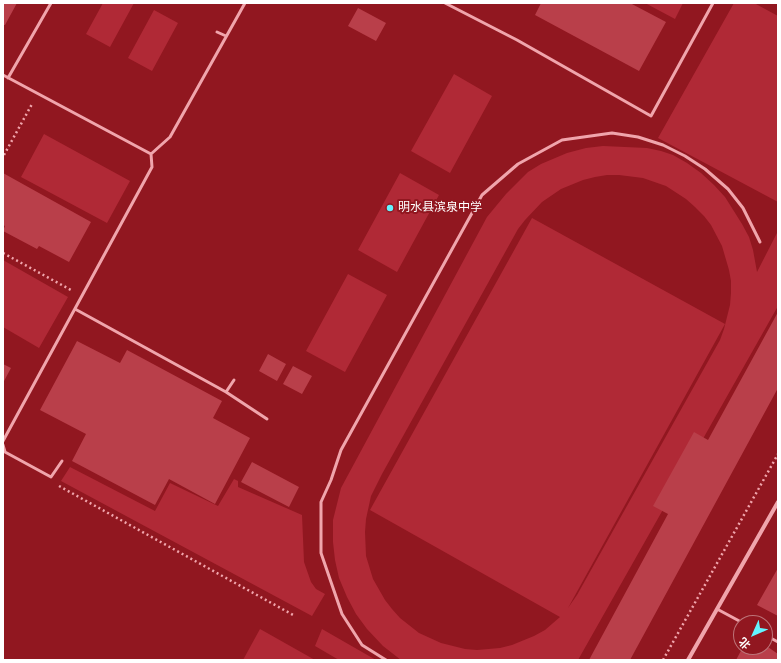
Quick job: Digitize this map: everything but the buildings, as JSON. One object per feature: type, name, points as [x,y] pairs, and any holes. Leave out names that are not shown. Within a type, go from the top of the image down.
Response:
[{"type":"street","points":[[688,660],[778,502]]},
{"type":"lane","points":[[8,78],[51,3]]},
{"type":"lane","points":[[151,154],[170,137],[245,3]]},
{"type":"lane","points":[[445,3],[517,40],[651,116],[713,3]]},
{"type":"lane","points":[[217,32],[226,36]]},
{"type":"lane","points":[[3,75],[151,154]]},
{"type":"lane","points":[[386,660],[362,644],[342,614],[321,553],[321,502],[331,480],[341,450],[482,194],[518,164],[562,140],[612,133],[638,137],[663,145],[706,169],[728,189],[743,208],[760,242]]},
{"type":"lane","points":[[3,440],[152,167],[151,154]]},
{"type":"lane","points":[[75,309],[226,392],[267,419]]},
{"type":"lane","points":[[226,392],[234,380]]},
{"type":"lane","points":[[3,445],[6,452],[52,476],[62,461]]},
{"type":"lane","points":[[717,609],[733,618]]},
{"type":"path","points":[[4,155],[37,94]]},
{"type":"path","points":[[3,252],[82,296]]},
{"type":"path","points":[[664,660],[778,454]]},
{"type":"path","points":[[52,476],[55,484],[295,616]]},
{"type":"shaded area","points":[[103,3],[134,3],[110,47],[86,34]]},
{"type":"shaded area","points":[[645,3],[683,3],[675,19]]},
{"type":"shaded area","points":[[734,3],[754,3],[778,16],[778,202],[658,138]]},
{"type":"shaded area","points":[[154,10],[178,23],[152,71],[128,58]]},
{"type":"shaded area","points":[[454,74],[492,96],[450,173],[411,151]]},
{"type":"shaded area","points":[[44,134],[130,181],[107,223],[21,177]]},
{"type":"shaded area","points":[[603,146],[647,148],[661,151],[673,155],[701,173],[725,197],[742,224],[749,237],[757,272],[777,233],[778,306],[578,660],[401,660],[383,646],[367,629],[356,614],[339,578],[333,542],[333,520],[341,488],[487,217],[506,194],[528,172],[541,164],[567,153],[586,148]],"holes":[[[619,175],[643,178],[666,186],[686,199],[711,225],[722,246],[731,281],[730,305],[724,329],[720,340],[577,595],[568,608],[725,324],[532,218],[370,510],[560,617],[545,630],[534,636],[500,648],[477,650],[465,649],[441,643],[419,633],[400,618],[385,600],[373,579],[366,556],[365,532],[371,496],[518,229],[542,202],[561,189],[595,177]]]},
{"type":"shaded area","points":[[400,173],[439,195],[397,272],[358,250]]},
{"type":"shaded area","points":[[3,260],[68,297],[39,348],[3,327]]},
{"type":"shaded area","points":[[348,274],[387,295],[345,372],[306,351]]},
{"type":"shaded area","points":[[70,467],[155,511],[170,483],[218,506],[234,479],[238,481],[238,487],[302,515],[304,562],[311,582],[316,589],[325,594],[312,616],[61,481]]},
{"type":"shaded area","points":[[260,629],[315,660],[243,660]]},
{"type":"shaded area","points":[[322,629],[376,660],[339,660],[315,646]]},
{"type":"place","name":"明水县滨泉中学","points":[[390,208]]}]
